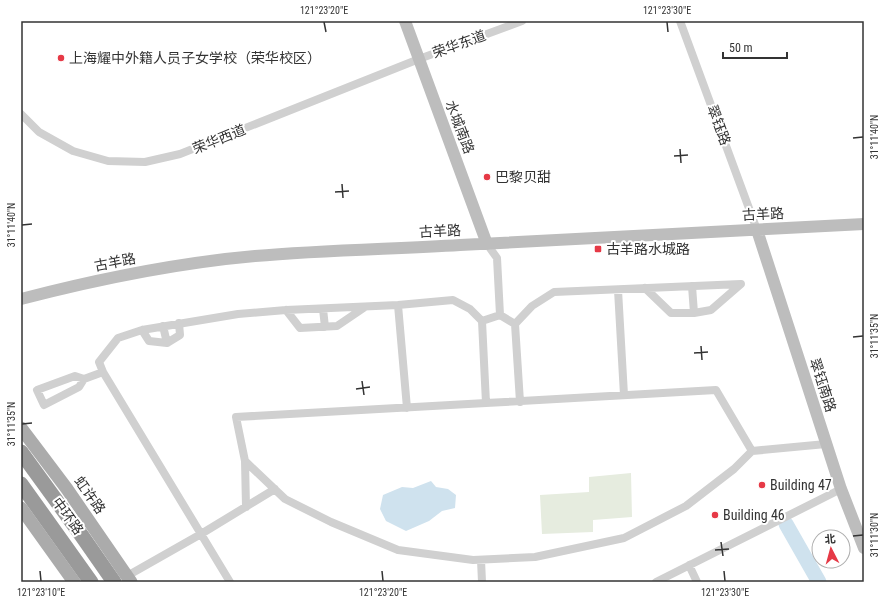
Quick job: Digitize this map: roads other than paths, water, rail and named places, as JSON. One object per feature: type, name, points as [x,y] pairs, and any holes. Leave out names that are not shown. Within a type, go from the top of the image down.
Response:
[{"type":"highway","name":"中环路","points":[[21,452],[82,536],[124,580]]},
{"type":"highway","name":"中环路","points":[[21,484],[91,582]]},
{"type":"main road","name":"虹许路","points":[[21,428],[67,489],[124,580]]},
{"type":"main road","points":[[21,508],[74,582]]},
{"type":"street","name":"水城南路","points":[[405,21],[488,244]]},
{"type":"street","name":"荣华东道","points":[[419,60],[522,21]]},
{"type":"street","name":"翠钰路","points":[[680,21],[757,230]]},
{"type":"street","name":"荣华西道","points":[[21,114],[39,132],[73,151],[108,161],[145,162],[180,154],[419,60]]},
{"type":"street","name":"古羊路","points":[[21,300],[110,278],[160,268],[232,258],[337,250],[488,244],[864,224]]},
{"type":"street","name":"翠钰南路","points":[[757,230],[841,489],[864,548]]},
{"type":"street","points":[[488,244],[497,258],[500,315]]},
{"type":"street","points":[[520,402],[515,324],[532,306],[554,292],[618,290],[645,288],[741,284],[710,310],[694,313],[671,312],[645,288]]},
{"type":"street","points":[[692,286],[694,313]]},
{"type":"street","points":[[618,290],[624,396]]},
{"type":"street","points":[[230,582],[103,372],[99,362],[118,338],[142,330],[238,314],[286,310],[398,305],[453,300],[470,309],[482,321],[486,404]]},
{"type":"street","points":[[398,305],[407,408]]},
{"type":"street","points":[[286,310],[300,328],[337,326],[366,307]]},
{"type":"street","points":[[323,309],[325,327]]},
{"type":"street","points":[[482,321],[500,315],[515,324]]},
{"type":"street","points":[[142,330],[149,341],[167,343],[180,335],[179,323]]},
{"type":"street","points":[[163,326],[167,343]]},
{"type":"street","points":[[84,379],[75,376],[37,390],[44,405],[79,387],[84,379],[103,372]]},
{"type":"street","points":[[246,507],[245,461],[236,417],[716,390],[752,450]]},
{"type":"street","points":[[245,461],[284,499],[331,522],[398,550],[481,560],[535,557],[624,538],[686,506],[734,469],[752,450],[826,444]]},
{"type":"street","points":[[656,582],[841,489]]},
{"type":"street","points":[[124,580],[275,490]]},
{"type":"street","points":[[481,560],[482,582]]},
{"type":"street","points":[[689,566],[697,582]]},
{"type":"water","points":[[431,481],[436,487],[448,489],[456,495],[455,508],[442,511],[429,521],[406,531],[386,521],[380,509],[383,495],[402,487],[413,488]]},
{"type":"waterway","points":[[786,524],[819,582]]},
{"type":"place","name":"上海耀中外籍人员子女学校（荣华校区）","points":[[61,58]]},
{"type":"place","name":"巴黎贝甜","points":[[487,177]]},
{"type":"place","name":"古羊路水城路","points":[[598,249]]},
{"type":"place","name":"Building 47","points":[[762,485]]},
{"type":"place","name":"Building 46","points":[[715,515]]}]
